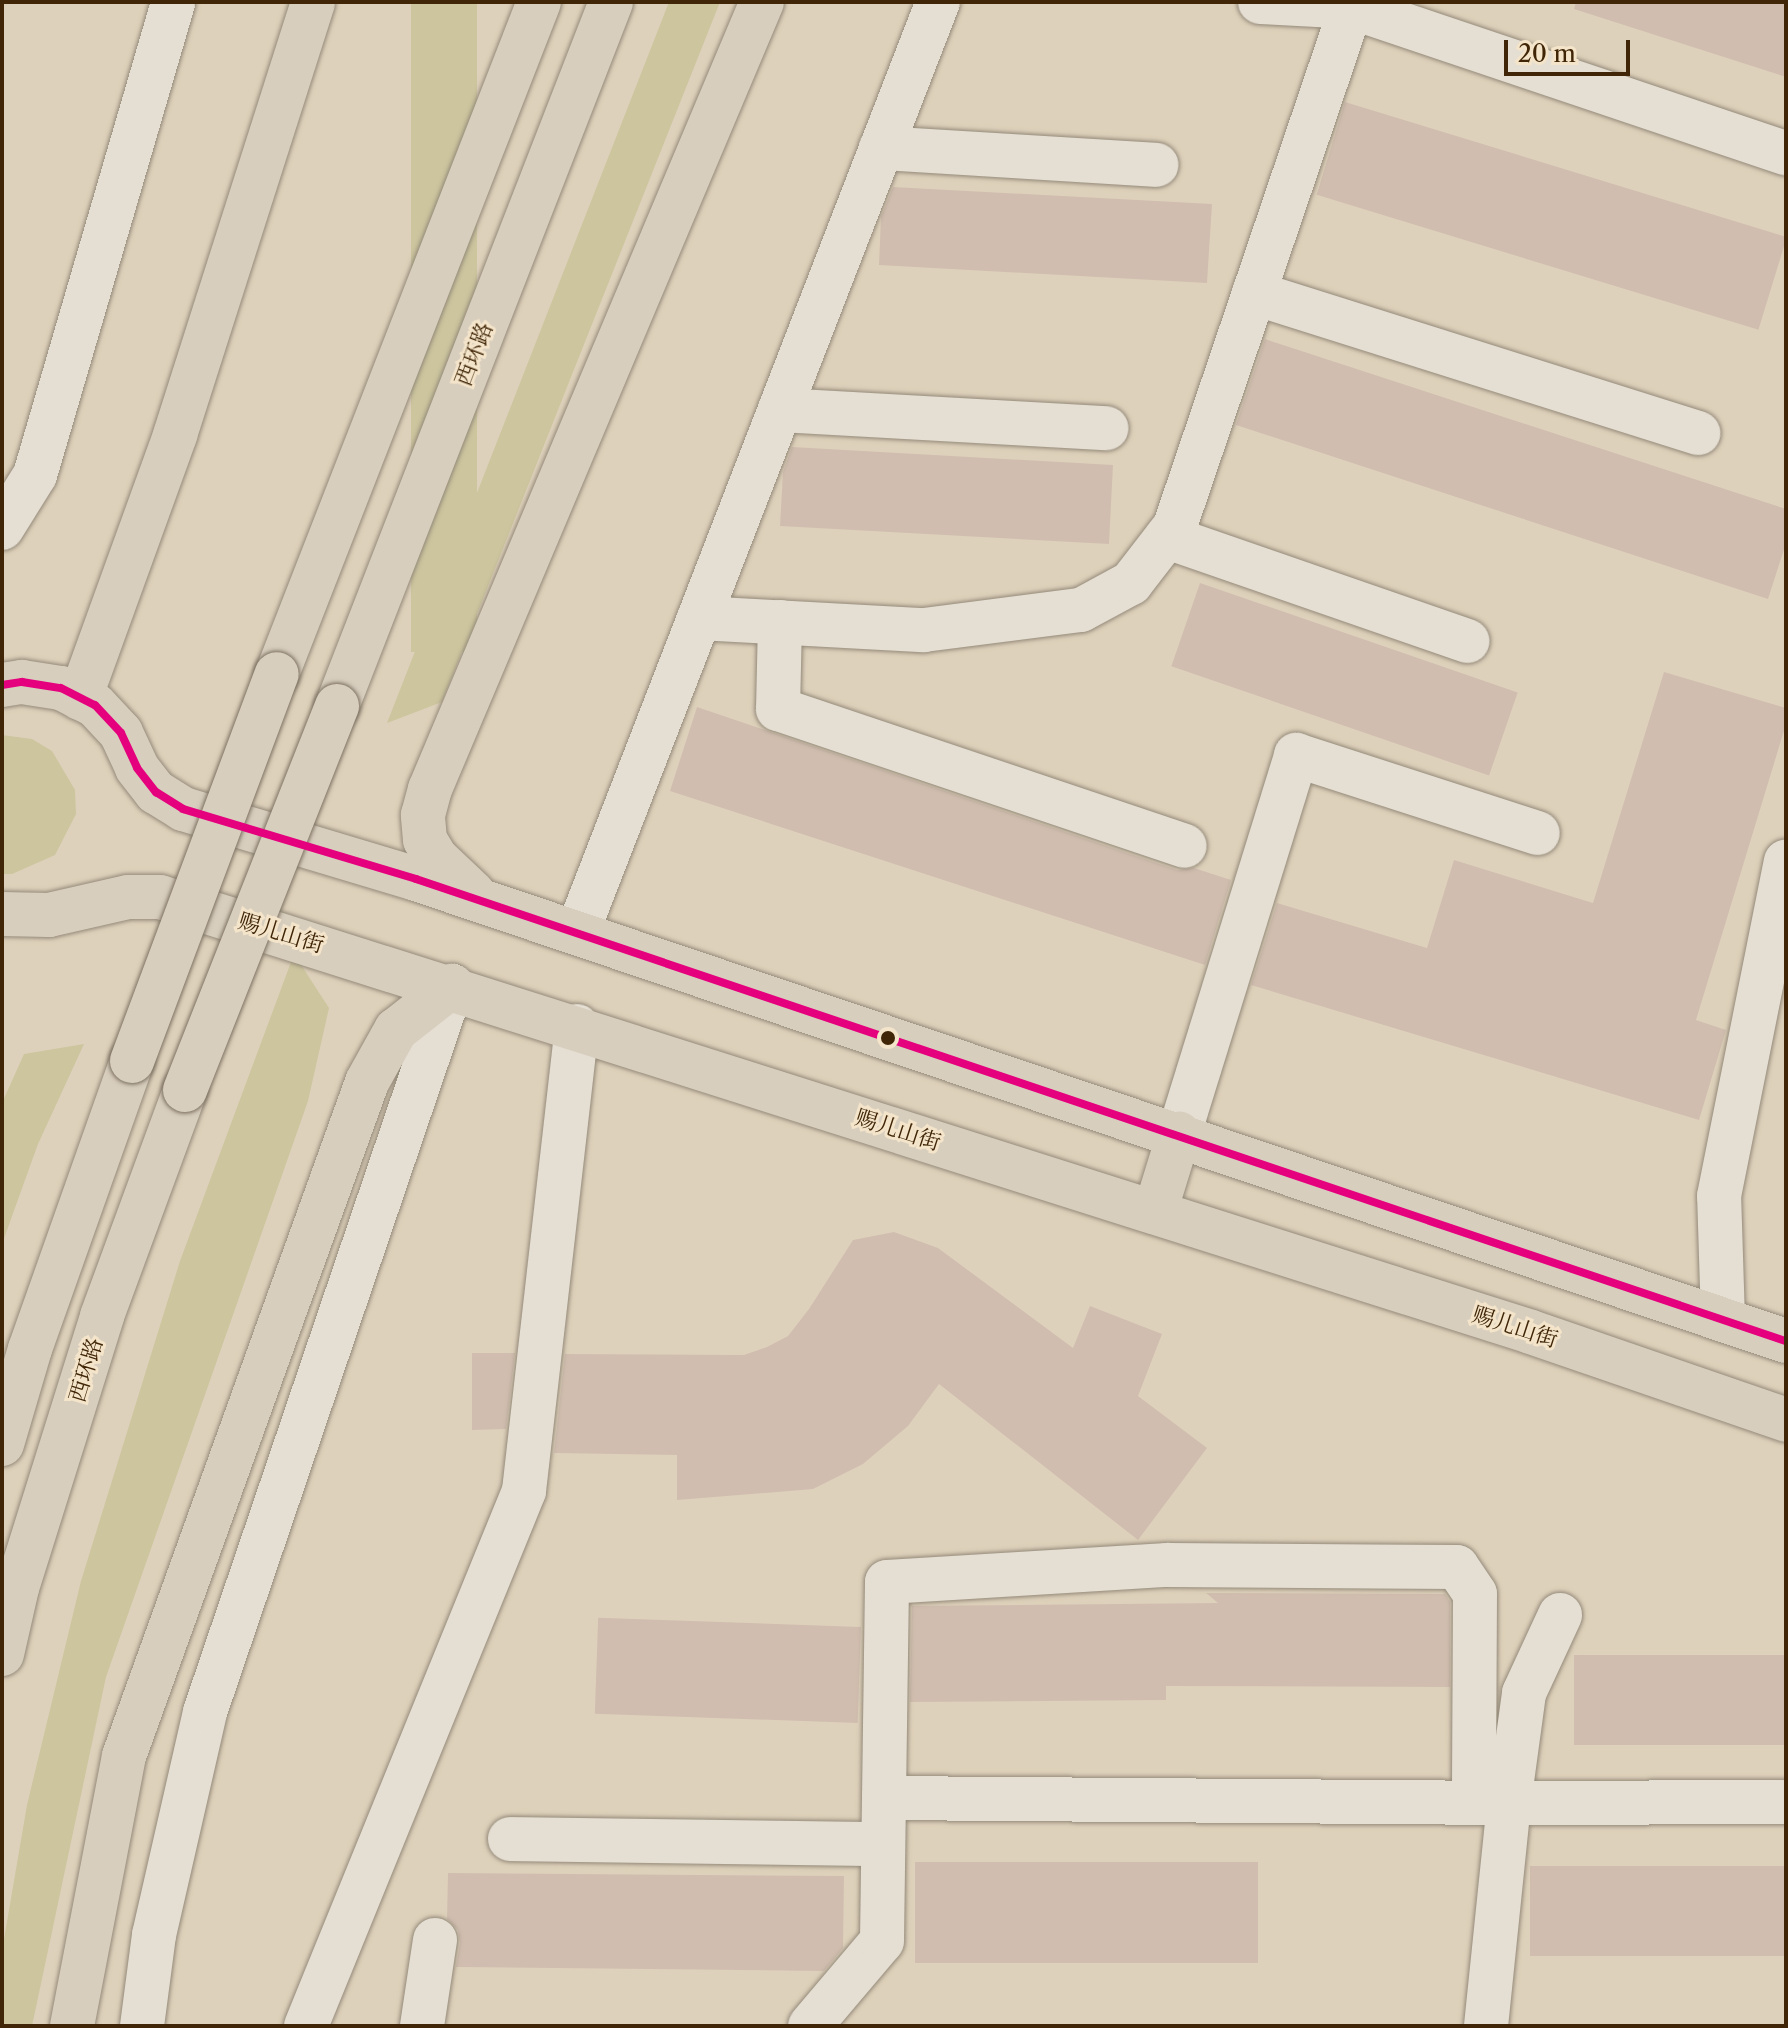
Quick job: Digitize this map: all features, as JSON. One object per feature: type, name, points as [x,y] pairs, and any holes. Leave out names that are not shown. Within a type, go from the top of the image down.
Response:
[{"type":"main road","points":[[80,698],[175,435],[313,2]]},
{"type":"main road","points":[[2,1444],[30,1349],[132,1061],[277,674],[539,2]]},
{"type":"main road","name":"西环路","points":[[2,1654],[17,1588],[102,1316],[185,1090],[611,2]]},
{"type":"main road","points":[[480,900],[436,858],[425,840],[423,815],[430,789],[762,2]]},
{"type":"main road","points":[[2,685],[22,682],[61,688],[80,698],[121,733],[137,768],[156,792],[183,809],[480,900],[1786,1341]]},
{"type":"main road","name":"赐儿山街","points":[[2,914],[49,915],[128,897],[160,897],[577,1026],[1786,1420]]},
{"type":"main road","points":[[72,2026],[124,1756],[367,1082],[396,1030],[452,986]]},
{"type":"main road","points":[[1155,1212],[1179,1134]]},
{"type":"street","points":[[2,528],[35,475],[173,2]]},
{"type":"street","points":[[577,933],[938,2]]},
{"type":"street","points":[[1260,2],[1352,5],[1786,153]]},
{"type":"street","points":[[699,618],[924,630],[1081,610],[1131,583],[1167,537],[1352,5]]},
{"type":"street","points":[[881,148],[1156,165]]},
{"type":"street","points":[[1254,293],[1698,433]]},
{"type":"street","points":[[780,410],[1107,428]]},
{"type":"street","points":[[1167,537],[1467,641]]},
{"type":"street","points":[[780,622],[778,709],[1185,846]]},
{"type":"street","points":[[1179,1134],[1296,755],[1538,833]]},
{"type":"street","points":[[1723,1320],[1719,1196],[1786,862]]},
{"type":"street","points":[[142,2026],[154,1935],[205,1712],[452,986]]},
{"type":"street","points":[[306,2026],[524,1491],[577,1026]]},
{"type":"street","points":[[810,2026],[882,1941],[887,1582],[1167,1565],[1457,1567],[1475,1594],[1492,1803],[1486,2026]]},
{"type":"street","points":[[1492,1803],[1524,1693],[1560,1615]]},
{"type":"street","points":[[884,1798],[1786,1802]]},
{"type":"street","points":[[510,1839],[883,1844]]},
{"type":"street","points":[[422,2026],[435,1940]]},
{"type":"shaded area","points":[[411,2],[477,2],[477,652],[411,652]]},
{"type":"shaded area","points":[[669,2],[720,2],[442,702],[387,723]]},
{"type":"shaded area","points":[[2,735],[32,739],[52,751],[75,790],[76,814],[55,855],[12,874],[2,874]]},
{"type":"shaded area","points":[[294,954],[329,1008],[308,1101],[106,1677],[32,2026],[2,2026],[2,1951],[27,1805],[81,1581],[180,1261]]},
{"type":"shaded area","points":[[84,1044],[38,1144],[2,1244],[2,1103],[24,1054]]},
{"type":"building","points":[[1576,2],[1786,2],[1786,77],[1574,9]]},
{"type":"building","points":[[1345,102],[1786,237],[1758,330],[1317,195]]},
{"type":"building","points":[[893,187],[1212,204],[1207,283],[879,265],[881,217]]},
{"type":"building","points":[[1265,339],[1786,509],[1786,543],[1768,599],[1236,425]]},
{"type":"building","points":[[792,447],[1113,465],[1109,544],[780,526],[783,472]]},
{"type":"building","points":[[1200,583],[1518,692],[1489,776],[1171,666]]},
{"type":"building","points":[[1664,672],[1786,708],[1786,724],[1696,1020],[1726,1030],[1699,1120],[1251,985],[1277,903],[1427,948],[1454,860],[1593,903]]},
{"type":"building","points":[[697,707],[1177,870],[1194,868],[1231,880],[1205,965],[670,791]]},
{"type":"building","points":[[894,1232],[938,1248],[1073,1348],[1090,1306],[1162,1334],[1138,1396],[1207,1448],[1138,1540],[939,1384],[908,1426],[863,1464],[813,1489],[677,1500],[677,1455],[554,1453],[565,1354],[744,1355],[767,1347],[788,1336],[853,1240]]},
{"type":"building","points":[[472,1353],[515,1353],[506,1429],[472,1430]]},
{"type":"building","points":[[1206,1593],[1445,1594],[1450,1602],[1450,1687],[1166,1686],[1166,1700],[910,1702],[912,1606],[1218,1603]]},
{"type":"building","points":[[598,1618],[861,1627],[858,1723],[595,1714]]},
{"type":"building","points":[[1574,1655],[1786,1655],[1786,1745],[1574,1745]]},
{"type":"building","points":[[915,1862],[1258,1862],[1258,1963],[915,1963]]},
{"type":"building","points":[[1530,1866],[1786,1866],[1786,1956],[1530,1956]]},
{"type":"building","points":[[448,1873],[844,1876],[843,1948],[824,1971],[456,1967],[460,1943],[458,1930],[447,1919]]},
{"type":"transit line","points":[[2,685],[22,682],[61,688],[95,705],[121,733],[137,768],[156,792],[183,809],[416,879],[1786,1341]]}]
